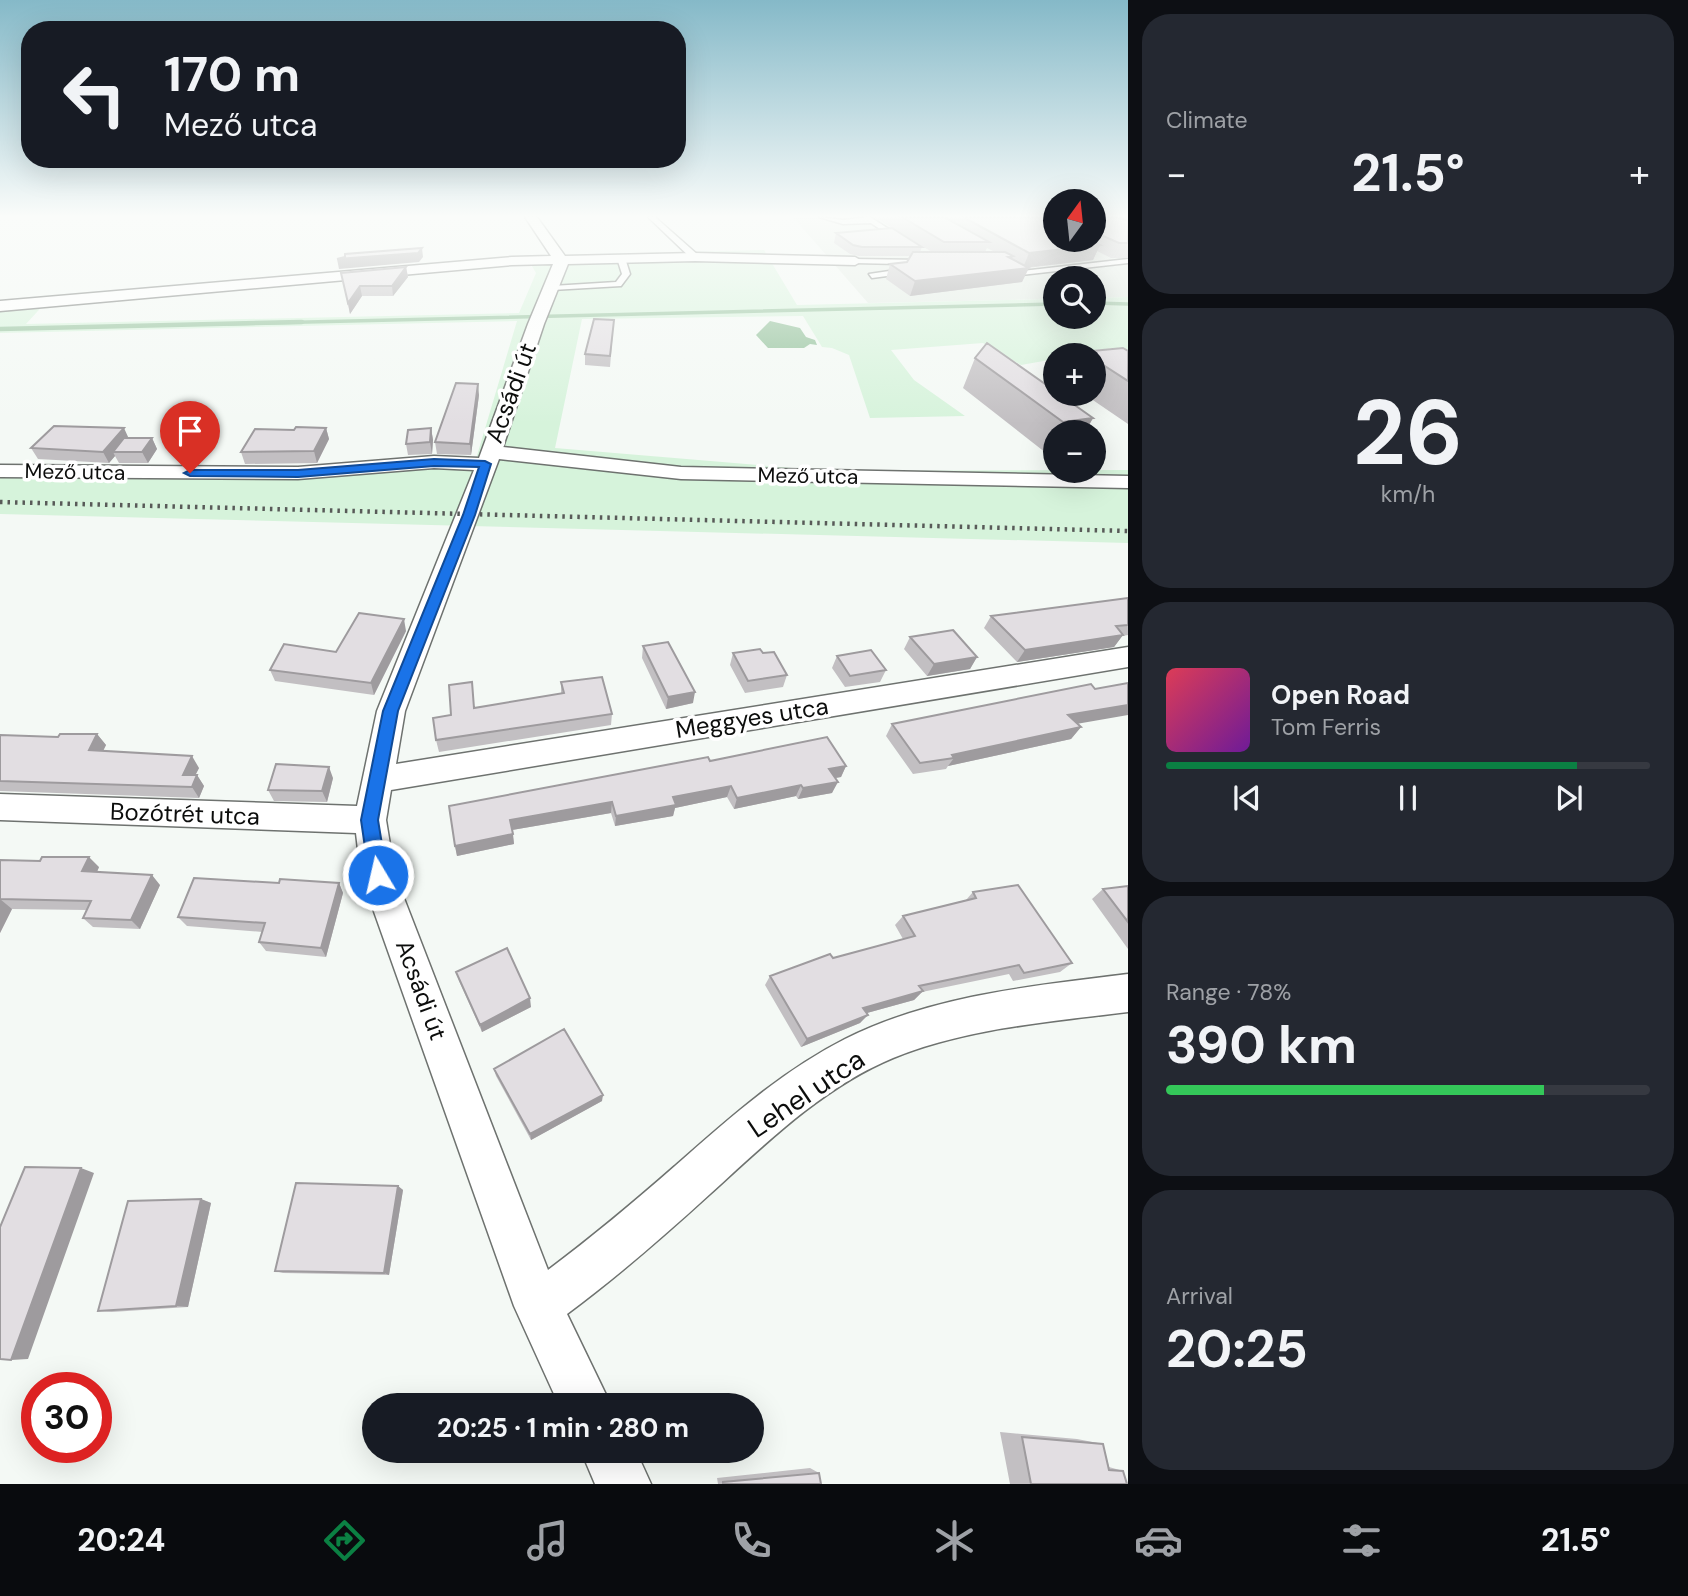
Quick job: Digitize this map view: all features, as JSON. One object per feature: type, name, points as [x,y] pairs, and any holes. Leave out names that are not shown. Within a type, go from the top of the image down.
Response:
[{"type":"street","points":[[0,306],[225,286]]},
{"type":"street","name":"Acsádi út","points":[[552,288],[538,318],[469,515],[391,711],[370,820],[378,875],[538,1306],[579,1393]]},
{"type":"street","name":"Mező utca","points":[[0,471],[298,473],[487,458],[681,473],[1128,482]]},
{"type":"street","name":"Meggyes utca","points":[[377,780],[1128,657]]},
{"type":"street","name":"Bozótrét utca","points":[[0,807],[370,820]]},
{"type":"street","name":"Lehel utca","points":[[538,1306],[615,1247],[763,1118],[829,1072],[882,1042],[959,1017],[1128,993]]},
{"type":"street","points":[[613,1463],[624,1484]]},
{"type":"lane","points":[[552,288],[601,286]]},
{"type":"shaded area","points":[[530,286],[786,286],[797,305],[1043,299],[1043,329],[1106,329],[1106,298],[1128,297],[1128,350],[1106,350],[1106,343],[1043,343],[1043,361],[1021,365],[983,343],[891,350],[914,380],[965,416],[870,418],[849,355],[822,347],[803,316],[582,319],[555,448],[828,471],[1043,470],[1043,483],[1106,483],[1106,470],[1128,470],[1128,543],[0,514],[0,464],[289,471],[476,459],[517,321],[0,333],[0,304],[48,300],[26,324],[519,313]]},
{"type":"shaded area","points":[[853,286],[1043,286],[1043,299],[868,303]]},
{"type":"shaded area","points":[[1106,286],[1128,286],[1128,297],[1106,298]]},
{"type":"shaded area","points":[[770,321],[800,328],[806,337],[815,340],[817,345],[810,344],[804,348],[768,348],[756,335]]},
{"type":"building","points":[[344,286],[360,286],[348,303]]},
{"type":"building","points":[[594,319],[614,320],[610,356],[585,354]]},
{"type":"building","points":[[987,343],[1043,383],[1043,406],[1076,406],[1093,418],[1060,420],[975,358]]},
{"type":"building","points":[[1123,348],[1128,351],[1128,381],[1106,367],[1106,350]]},
{"type":"building","points":[[456,383],[478,384],[470,444],[435,442]]},
{"type":"building","points":[[54,426],[124,428],[103,452],[31,448]]},
{"type":"building","points":[[296,427],[326,428],[314,451],[241,452],[255,429],[294,430]]},
{"type":"building","points":[[431,428],[430,442],[406,444],[408,430]]},
{"type":"building","points":[[124,438],[152,438],[142,452],[113,452]]},
{"type":"building","points":[[1128,598],[1128,625],[1116,626],[1123,635],[1025,650],[991,616]]},
{"type":"building","points":[[359,613],[404,619],[371,683],[270,670],[284,644],[336,652]]},
{"type":"building","points":[[953,630],[977,657],[934,664],[910,637]]},
{"type":"building","points":[[668,642],[695,692],[668,697],[643,646]]},
{"type":"building","points":[[760,649],[763,653],[774,652],[787,675],[748,681],[733,653]]},
{"type":"building","points":[[871,650],[886,670],[850,676],[837,656]]},
{"type":"building","points":[[602,677],[612,714],[436,740],[433,718],[451,715],[449,685],[472,682],[474,708],[564,693],[561,682]]},
{"type":"building","points":[[1128,683],[1128,705],[1068,715],[1081,727],[952,755],[954,758],[920,763],[892,724],[1091,684],[1095,689]]},
{"type":"building","points":[[60,734],[97,734],[89,750],[192,756],[183,775],[197,775],[192,787],[0,781],[0,735],[58,737]]},
{"type":"building","points":[[827,737],[846,766],[829,769],[838,782],[803,788],[801,785],[737,798],[731,786],[673,797],[676,805],[616,816],[612,802],[510,820],[513,834],[455,846],[449,806],[708,757],[710,761]]},
{"type":"building","points":[[276,764],[329,767],[322,791],[268,790]]},
{"type":"building","points":[[42,857],[89,857],[82,871],[152,875],[131,920],[83,918],[91,901],[0,899],[0,860],[40,861]]},
{"type":"building","points":[[194,878],[339,883],[321,948],[259,942],[265,923],[178,917]]},
{"type":"building","points":[[1018,885],[1072,963],[1024,973],[1019,965],[919,986],[923,991],[863,1008],[868,1015],[807,1039],[770,976],[830,954],[833,958],[915,936],[903,916],[976,898],[973,892]]},
{"type":"building","points":[[1128,886],[1128,922],[1103,889]]},
{"type":"building","points":[[507,948],[530,998],[480,1025],[456,972]]},
{"type":"building","points":[[564,1029],[603,1095],[530,1134],[494,1069]]},
{"type":"building","points":[[25,1167],[81,1168],[11,1360],[0,1359],[0,1227]]},
{"type":"building","points":[[296,1183],[398,1186],[384,1273],[275,1271]]},
{"type":"building","points":[[201,1199],[176,1306],[98,1311],[128,1201]]},
{"type":"building","points":[[1022,1437],[1103,1444],[1109,1470],[1123,1471],[1127,1484],[1031,1484]]},
{"type":"building","points":[[819,1473],[821,1484],[723,1484],[723,1482]]},
{"type":"waterway","points":[[1106,303],[1128,304]]},
{"type":"waterway","points":[[228,324],[1043,304]]},
{"type":"waterway","points":[[0,329],[302,322]]},
{"type":"railway","points":[[0,502],[1128,531]]},
{"type":"route","points":[[190,473],[336,472],[434,463],[485,464],[469,515],[391,711],[370,820],[378,875]]}]
